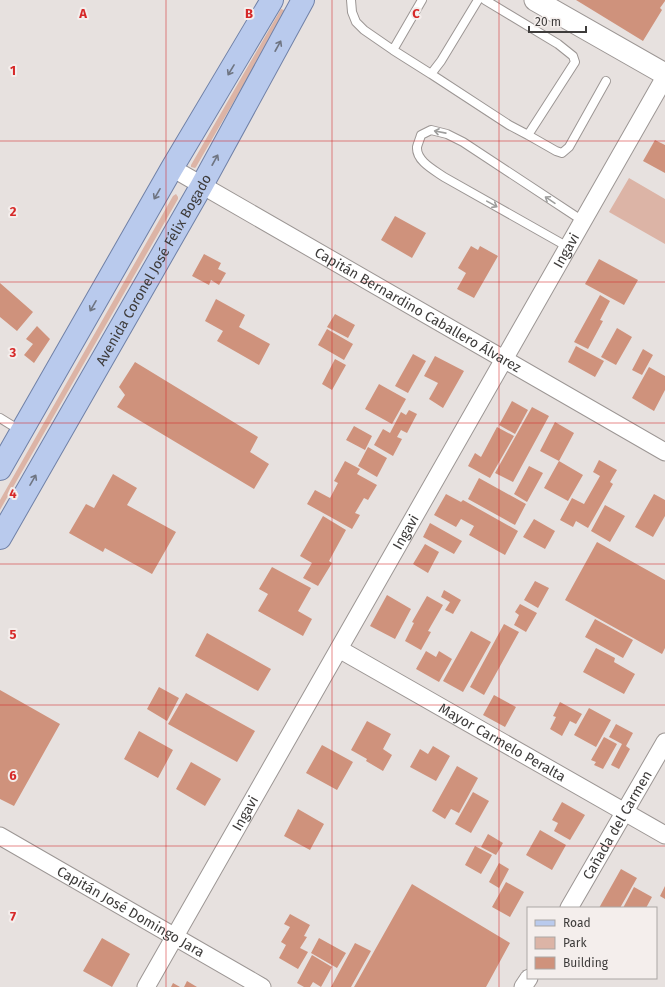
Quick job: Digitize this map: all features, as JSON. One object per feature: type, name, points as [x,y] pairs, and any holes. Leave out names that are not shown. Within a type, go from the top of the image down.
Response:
[{"type":"main road","points":[[0,469],[172,168],[272,0]]},
{"type":"main road","name":"Avenida Coronel José Félix Bogado","points":[[0,538],[202,185],[303,0]]},
{"type":"street","points":[[535,0],[665,75]]},
{"type":"street","name":"Ingavi","points":[[146,987],[583,222],[665,75]]},
{"type":"street","name":"Capitán Bernardino Caballero Álvarez","points":[[172,168],[665,452]]},
{"type":"street","name":"Mayor Carmelo Peralta","points":[[339,649],[665,835]]},
{"type":"street","name":"Cañada del Carmen","points":[[570,907],[665,742]]},
{"type":"street","name":"Capitán José Domingo Jara","points":[[0,836],[262,987]]},
{"type":"lane","points":[[350,0],[352,12],[356,22],[364,30],[509,125],[562,153],[570,147],[606,81]]},
{"type":"lane","points":[[393,50],[422,0]]},
{"type":"lane","points":[[431,74],[442,61],[478,0]]},
{"type":"lane","points":[[485,0],[558,44],[575,59],[575,62],[528,135]]},
{"type":"lane","points":[[568,247],[429,167],[418,156],[417,148],[421,135],[431,130],[447,134],[463,142],[583,222]]},
{"type":"lane","points":[[0,418],[21,431]]},
{"type":"green space","points":[[281,9],[284,10],[285,13],[196,167],[191,167],[191,165]]},
{"type":"green space","points":[[629,178],[665,199],[665,244],[609,212]]},
{"type":"green space","points":[[176,194],[178,199],[0,510],[0,500],[173,196]]},
{"type":"building","points":[[576,0],[665,1],[660,8],[662,10],[643,41]]},
{"type":"building","points":[[655,140],[665,145],[665,173],[643,161]]},
{"type":"building","points":[[395,216],[426,233],[412,258],[381,240]]},
{"type":"building","points":[[471,246],[478,250],[480,246],[498,256],[474,298],[457,289],[466,273],[458,268]]},
{"type":"building","points":[[204,254],[221,263],[218,269],[226,273],[219,285],[211,280],[209,285],[192,276]]},
{"type":"building","points":[[599,259],[638,280],[624,305],[585,284]]},
{"type":"building","points":[[0,283],[33,312],[17,331],[0,317]]},
{"type":"building","points":[[600,295],[610,301],[600,320],[603,321],[588,349],[574,342]]},
{"type":"building","points":[[216,299],[245,315],[239,327],[270,344],[259,365],[217,341],[223,331],[205,321]]},
{"type":"building","points":[[335,314],[355,325],[348,338],[327,327]]},
{"type":"building","points":[[37,326],[50,339],[34,363],[24,355],[33,344],[26,339]]},
{"type":"building","points":[[617,328],[632,337],[616,365],[601,357]]},
{"type":"building","points":[[327,329],[353,344],[344,360],[318,345]]},
{"type":"building","points":[[576,346],[604,361],[595,377],[568,362]]},
{"type":"building","points":[[643,349],[653,355],[642,375],[632,370]]},
{"type":"building","points":[[413,354],[426,361],[408,393],[395,386]]},
{"type":"building","points":[[435,356],[464,371],[443,408],[429,399],[438,383],[424,376]]},
{"type":"building","points":[[335,359],[346,365],[332,390],[322,384]]},
{"type":"building","points":[[135,362],[258,437],[250,452],[269,464],[254,489],[117,407],[125,395],[119,387]]},
{"type":"building","points":[[649,367],[665,376],[665,390],[654,411],[632,398]]},
{"type":"building","points":[[379,384],[406,399],[392,424],[365,409]]},
{"type":"building","points":[[512,401],[528,410],[515,434],[499,425]]},
{"type":"building","points":[[532,407],[549,416],[513,482],[495,473]]},
{"type":"building","points":[[409,410],[417,414],[407,433],[401,430],[397,437],[402,439],[393,456],[374,445],[383,429],[390,433],[401,412],[406,415]]},
{"type":"building","points":[[555,422],[574,433],[559,461],[540,451]]},
{"type":"building","points":[[354,426],[372,436],[365,450],[346,440]]},
{"type":"building","points":[[497,427],[514,436],[490,478],[468,466],[475,453],[481,457]]},
{"type":"building","points":[[368,447],[387,458],[377,477],[358,466]]},
{"type":"building","points":[[599,460],[617,470],[610,482],[613,484],[588,528],[576,521],[573,527],[560,520],[572,498],[584,504],[600,476],[593,472]]},
{"type":"building","points":[[345,461],[360,469],[357,474],[377,485],[368,500],[364,498],[355,513],[360,515],[352,529],[307,504],[315,490],[330,498],[338,483],[334,481]]},
{"type":"building","points":[[559,461],[583,475],[568,501],[544,488]]},
{"type":"building","points":[[529,466],[543,473],[527,502],[514,494]]},
{"type":"building","points":[[113,474],[137,488],[127,505],[176,532],[152,574],[105,548],[103,552],[69,533],[86,504],[94,508]]},
{"type":"building","points":[[479,478],[526,504],[515,525],[468,499]]},
{"type":"building","points":[[446,494],[461,502],[463,500],[518,531],[505,555],[469,535],[474,526],[461,519],[456,527],[434,515]]},
{"type":"building","points":[[654,494],[665,500],[665,516],[653,537],[635,527]]},
{"type":"building","points":[[605,505],[625,516],[610,542],[591,531]]},
{"type":"building","points":[[323,516],[346,530],[329,561],[332,563],[318,586],[303,578],[312,563],[300,556]]},
{"type":"building","points":[[534,519],[555,531],[545,549],[523,537]]},
{"type":"building","points":[[430,523],[462,541],[454,554],[423,537]]},
{"type":"building","points":[[597,542],[665,580],[665,648],[662,654],[565,600]]},
{"type":"building","points":[[425,544],[439,552],[428,573],[413,564]]},
{"type":"building","points":[[272,567],[311,588],[298,611],[312,619],[303,636],[258,611],[268,594],[259,589]]},
{"type":"building","points":[[535,581],[549,588],[538,608],[524,600]]},
{"type":"building","points":[[444,590],[461,600],[453,614],[445,610],[450,602],[441,597]]},
{"type":"building","points":[[387,595],[411,609],[395,639],[370,626]]},
{"type":"building","points":[[427,596],[443,605],[428,631],[431,632],[421,650],[405,641],[414,623],[412,622]]},
{"type":"building","points":[[520,604],[537,613],[526,632],[514,625],[519,615],[515,612]]},
{"type":"building","points":[[595,619],[633,640],[623,658],[585,637]]},
{"type":"building","points":[[504,624],[519,632],[484,695],[470,687]]},
{"type":"building","points":[[471,631],[491,642],[463,692],[443,681]]},
{"type":"building","points":[[207,633],[271,669],[258,691],[195,656]]},
{"type":"building","points":[[596,648],[615,658],[614,662],[635,674],[624,694],[583,672]]},
{"type":"building","points":[[426,651],[436,657],[439,651],[452,659],[439,682],[416,669]]},
{"type":"building","points":[[159,687],[179,698],[167,721],[147,709]]},
{"type":"building","points":[[0,690],[60,724],[14,806],[0,799]]},
{"type":"building","points":[[186,693],[255,731],[237,762],[168,724]]},
{"type":"building","points":[[494,695],[516,707],[505,727],[483,715]]},
{"type":"building","points":[[560,702],[582,714],[576,724],[570,721],[562,736],[550,729],[556,717],[553,716]]},
{"type":"building","points":[[589,708],[611,720],[596,747],[574,735]]},
{"type":"building","points":[[367,721],[391,734],[383,749],[392,755],[383,771],[366,761],[367,759],[351,750]]},
{"type":"building","points":[[616,724],[633,733],[626,746],[630,749],[619,769],[611,765],[622,744],[609,737]]},
{"type":"building","points":[[139,731],[173,750],[158,778],[124,759]]},
{"type":"building","points":[[604,737],[617,744],[603,769],[594,765],[596,762],[591,760]]},
{"type":"building","points":[[322,745],[353,762],[337,790],[306,773]]},
{"type":"building","points":[[433,746],[450,756],[436,781],[410,767],[420,749],[428,754]]},
{"type":"building","points":[[191,762],[221,779],[205,806],[176,789]]},
{"type":"building","points":[[457,766],[478,778],[459,813],[451,809],[445,819],[432,811]]},
{"type":"building","points":[[473,792],[489,801],[471,833],[455,824]]},
{"type":"building","points":[[562,802],[585,815],[570,840],[554,831],[558,823],[552,820]]},
{"type":"building","points":[[298,809],[324,824],[310,850],[284,836]]},
{"type":"building","points":[[540,830],[566,845],[552,870],[526,855]]},
{"type":"building","points":[[488,834],[503,843],[496,855],[481,847]]},
{"type":"building","points":[[475,846],[492,855],[481,874],[465,865]]},
{"type":"building","points":[[499,863],[509,869],[499,888],[489,882]]},
{"type":"building","points":[[621,869],[637,878],[621,907],[600,907]]},
{"type":"building","points":[[506,882],[524,892],[510,917],[492,907]]},
{"type":"building","points":[[412,884],[510,943],[486,987],[354,987]]},
{"type":"building","points":[[665,886],[665,899],[660,896]]},
{"type":"building","points":[[634,887],[652,897],[647,907],[624,907]]},
{"type":"building","points":[[290,914],[310,925],[304,936],[307,937],[300,948],[308,952],[298,969],[279,958],[286,945],[281,942],[290,927],[284,924]]},
{"type":"building","points":[[102,938],[130,954],[112,987],[83,971]]},
{"type":"building","points":[[319,938],[346,953],[337,968],[311,953]]},
{"type":"building","points":[[355,943],[371,951],[351,987],[331,987]]},
{"type":"building","points":[[312,955],[332,967],[321,987],[313,982],[310,987],[304,987],[297,983]]},
{"type":"building","points":[[187,981],[197,987],[184,987]]},
{"type":"building","points":[[173,983],[180,987],[171,987]]}]
